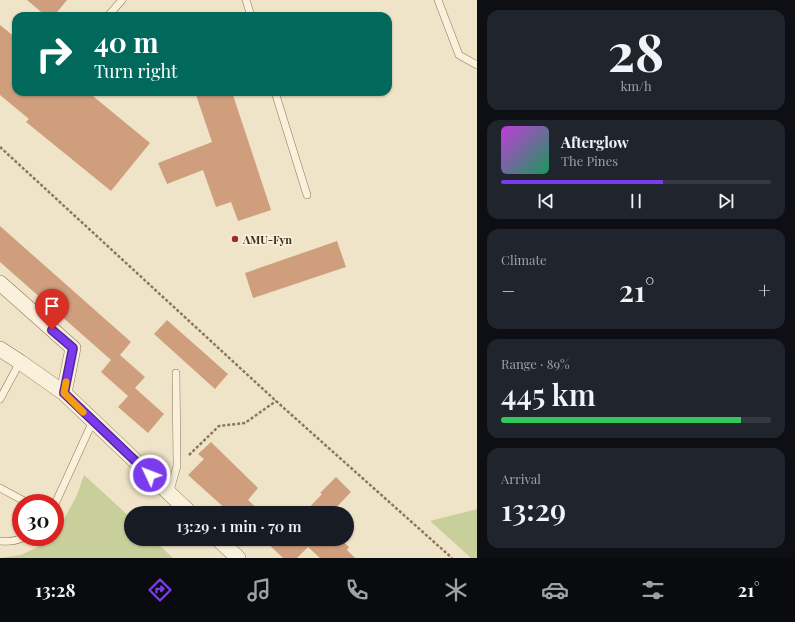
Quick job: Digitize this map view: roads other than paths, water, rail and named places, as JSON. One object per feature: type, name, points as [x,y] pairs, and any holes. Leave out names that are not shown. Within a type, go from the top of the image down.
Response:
[{"type":"street","points":[[0,283],[73,348],[64,393]]},
{"type":"street","points":[[0,349],[64,393],[182,506]]},
{"type":"street","points":[[225,546],[238,558]]},
{"type":"lane","points":[[112,12],[122,0]]},
{"type":"lane","points":[[246,0],[250,12]]},
{"type":"lane","points":[[438,0],[459,55],[477,65]]},
{"type":"lane","points":[[275,96],[307,195]]},
{"type":"lane","points":[[0,400],[20,362]]},
{"type":"lane","points":[[169,494],[177,466],[176,373]]},
{"type":"lane","points":[[60,494],[93,421]]},
{"type":"lane","points":[[0,488],[12,494]]},
{"type":"lane","points":[[0,541],[12,541]]},
{"type":"place","name":"AMU-Fyn","points":[[235,239]]}]
